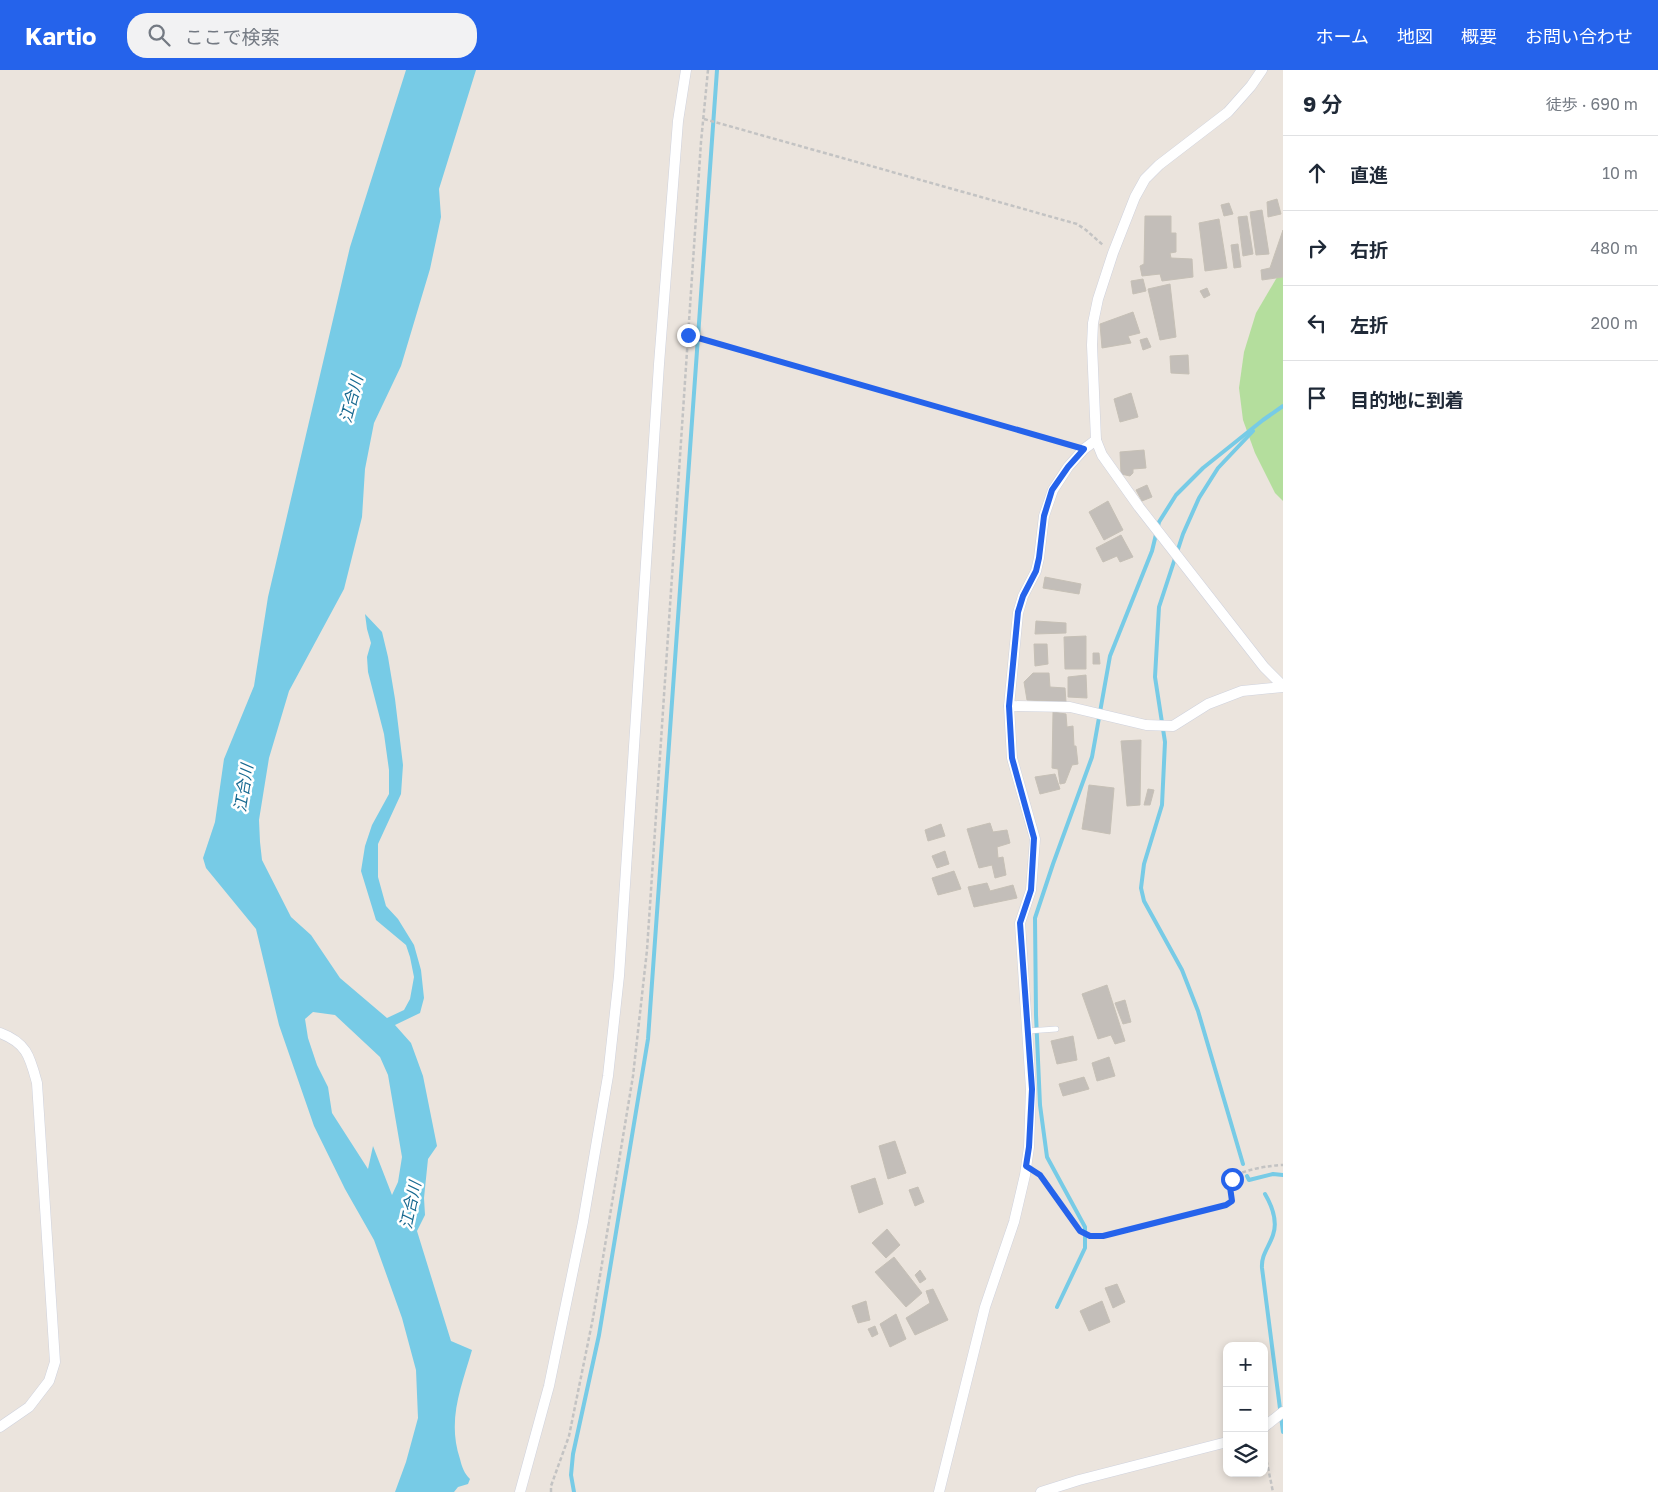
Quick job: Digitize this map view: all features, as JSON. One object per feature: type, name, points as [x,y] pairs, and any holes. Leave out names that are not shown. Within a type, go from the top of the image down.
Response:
[{"type":"street","points":[[520,1492],[549,1386],[583,1222],[608,1076],[628,864],[659,364],[678,121],[686,70]]},
{"type":"street","points":[[1262,70],[1251,86],[1228,112],[1159,165],[1146,179],[1134,197],[1112,254],[1098,299],[1093,323],[1096,440],[1102,455],[1112,471],[1264,668],[1283,686]]},
{"type":"street","points":[[938,1492],[985,1307],[1014,1222],[1029,1147],[1032,1089],[1020,923],[1031,890],[1034,838],[1012,758],[1009,706],[1018,612],[1023,596],[1036,571],[1044,516],[1052,490],[1068,467],[1084,449],[1096,440]]},
{"type":"street","points":[[1009,706],[1070,707],[1154,725],[1172,726],[1208,704],[1242,691],[1283,686]]},
{"type":"street","points":[[0,1033],[14,1038],[28,1053],[37,1083],[55,1362],[49,1381],[29,1407],[0,1427]]},
{"type":"street","points":[[1268,1424],[1283,1412]]},
{"type":"street","points":[[1041,1492],[1079,1480],[1223,1443]]},
{"type":"lane","points":[[1028,1031],[1056,1029]]},
{"type":"path","points":[[551,1492],[551,1486],[569,1436],[592,1327],[633,1076],[647,950],[688,335],[708,70]]},
{"type":"path","points":[[704,119],[1077,224],[1112,254]]},
{"type":"path","points":[[688,335],[1084,449]]},
{"type":"path","points":[[1026,1166],[1040,1175],[1080,1231],[1090,1236],[1103,1236],[1226,1205],[1232,1201],[1230,1187],[1232,1179],[1237,1175],[1262,1168],[1283,1165]]},
{"type":"path","points":[[1268,1468],[1273,1492]]},
{"type":"green space","points":[[1283,267],[1283,501],[1275,493],[1255,453],[1243,420],[1239,388],[1244,352],[1256,313]]},
{"type":"water","name":"江合川","points":[[406,70],[476,70],[439,189],[441,217],[430,269],[401,366],[374,423],[365,469],[362,517],[344,589],[289,691],[269,758],[259,820],[262,860],[291,917],[311,935],[340,978],[387,1018],[404,1010],[410,999],[414,977],[410,957],[406,945],[376,920],[361,871],[365,846],[372,825],[389,794],[389,770],[384,734],[368,672],[367,657],[371,643],[365,614],[382,632],[395,699],[403,765],[401,794],[378,844],[378,877],[386,906],[398,919],[414,945],[421,970],[424,998],[420,1013],[395,1025],[411,1043],[423,1076],[437,1146],[428,1159],[424,1198],[425,1215],[417,1231],[451,1341],[472,1350],[460,1391],[455,1417],[456,1445],[462,1465],[470,1479],[468,1484],[458,1487],[454,1492],[395,1492],[406,1462],[418,1418],[416,1370],[402,1318],[374,1240],[345,1189],[314,1126],[279,1025],[256,929],[206,868],[203,858],[215,822],[224,759],[254,686],[268,597],[350,247]],"holes":[[[313,1012],[335,1015],[380,1057],[388,1075],[402,1157],[398,1182],[392,1195],[373,1146],[368,1169],[332,1113],[328,1087],[317,1065],[308,1038],[305,1019]]]},
{"type":"building","points":[[1277,199],[1281,214],[1268,217],[1267,202]]},
{"type":"building","points":[[1229,203],[1233,214],[1224,216],[1221,205]]},
{"type":"building","points":[[1262,210],[1269,254],[1256,255],[1250,212]]},
{"type":"building","points":[[1145,216],[1171,216],[1171,233],[1176,233],[1176,252],[1170,253],[1171,258],[1192,259],[1193,277],[1162,281],[1160,274],[1142,276],[1140,266],[1144,264]]},
{"type":"building","points":[[1247,216],[1253,254],[1243,256],[1238,217]]},
{"type":"building","points":[[1219,219],[1227,268],[1205,271],[1199,223]]},
{"type":"building","points":[[1283,230],[1283,277],[1262,280],[1261,270],[1270,268]]},
{"type":"building","points":[[1238,244],[1241,267],[1234,268],[1231,245]]},
{"type":"building","points":[[1143,279],[1146,291],[1133,294],[1131,281]]},
{"type":"building","points":[[1170,284],[1176,337],[1160,340],[1148,289]]},
{"type":"building","points":[[1207,288],[1210,295],[1204,298],[1200,291]]},
{"type":"building","points":[[1133,312],[1140,333],[1128,336],[1131,343],[1102,348],[1100,324]]},
{"type":"building","points":[[1147,338],[1151,347],[1143,350],[1140,340]]},
{"type":"building","points":[[1188,355],[1189,374],[1171,373],[1170,356]]},
{"type":"building","points":[[1131,393],[1138,417],[1120,422],[1114,399]]},
{"type":"building","points":[[1144,450],[1146,468],[1133,469],[1133,473],[1130,476],[1121,474],[1120,452]]},
{"type":"building","points":[[1147,485],[1152,497],[1142,501],[1136,490]]},
{"type":"building","points":[[1108,501],[1123,530],[1104,540],[1089,512]]},
{"type":"building","points":[[1121,535],[1133,557],[1120,562],[1117,556],[1103,562],[1096,548]]},
{"type":"building","points":[[1045,577],[1081,584],[1079,594],[1043,588]]},
{"type":"building","points":[[1036,621],[1066,623],[1066,633],[1035,634]]},
{"type":"building","points":[[1086,636],[1086,669],[1065,669],[1064,637]]},
{"type":"building","points":[[1034,644],[1047,644],[1048,664],[1035,666]]},
{"type":"building","points":[[1093,653],[1099,653],[1100,664],[1093,664]]},
{"type":"building","points":[[1033,673],[1049,673],[1050,687],[1065,688],[1066,702],[1027,700],[1024,682]]},
{"type":"building","points":[[1086,675],[1087,698],[1068,697],[1068,677]]},
{"type":"building","points":[[1053,712],[1066,714],[1067,727],[1073,726],[1074,746],[1076,746],[1078,764],[1072,765],[1065,783],[1060,784],[1058,769],[1052,768]]},
{"type":"building","points":[[1141,740],[1140,805],[1127,806],[1121,741]]},
{"type":"building","points":[[1055,774],[1060,789],[1040,794],[1035,777]]},
{"type":"building","points":[[1089,785],[1114,788],[1110,834],[1082,829]]},
{"type":"building","points":[[1148,789],[1154,790],[1150,805],[1144,805]]},
{"type":"building","points":[[990,823],[993,832],[1007,830],[1010,843],[997,847],[998,858],[1003,857],[1006,875],[995,878],[992,865],[979,868],[967,829]]},
{"type":"building","points":[[941,824],[945,836],[928,841],[925,830]]},
{"type":"building","points":[[945,851],[949,864],[937,868],[932,856]]},
{"type":"building","points":[[954,871],[961,889],[938,895],[932,878]]},
{"type":"building","points":[[987,883],[990,891],[1013,885],[1017,898],[974,907],[968,887]]},
{"type":"building","points":[[1107,985],[1125,1041],[1115,1044],[1111,1035],[1098,1039],[1082,994]]},
{"type":"building","points":[[1125,1000],[1131,1022],[1123,1024],[1115,1003]]},
{"type":"building","points":[[1073,1036],[1077,1060],[1057,1064],[1051,1041]]},
{"type":"building","points":[[1109,1057],[1115,1076],[1097,1081],[1092,1063]]},
{"type":"building","points":[[1084,1077],[1089,1089],[1063,1096],[1059,1084]]},
{"type":"building","points":[[895,1141],[906,1173],[888,1179],[879,1146]]},
{"type":"building","points":[[875,1178],[883,1204],[859,1213],[851,1186]]},
{"type":"building","points":[[918,1187],[924,1202],[915,1206],[909,1190]]},
{"type":"building","points":[[887,1229],[900,1245],[886,1258],[872,1243]]},
{"type":"building","points":[[894,1257],[922,1293],[906,1307],[875,1272]]},
{"type":"building","points":[[920,1270],[926,1279],[920,1283],[915,1275]]},
{"type":"building","points":[[1117,1284],[1125,1302],[1113,1308],[1105,1288]]},
{"type":"building","points":[[933,1289],[948,1320],[915,1335],[906,1318],[930,1303],[926,1291]]},
{"type":"building","points":[[866,1301],[870,1320],[858,1323],[852,1306]]},
{"type":"building","points":[[1102,1301],[1110,1322],[1089,1331],[1080,1311]]},
{"type":"building","points":[[896,1314],[906,1339],[890,1347],[880,1324]]},
{"type":"building","points":[[875,1326],[878,1334],[872,1337],[868,1329]]},
{"type":"waterway","points":[[574,1492],[571,1475],[573,1454],[599,1335],[648,1039],[717,70]]},
{"type":"waterway","points":[[1057,1307],[1085,1248],[1085,1227],[1047,1157],[1040,1105],[1036,1015],[1035,918],[1092,757],[1110,656],[1152,551],[1159,522],[1176,495],[1203,468],[1283,406]]},
{"type":"waterway","points":[[1243,1164],[1198,1011],[1182,970],[1144,901],[1141,888],[1144,864],[1162,805],[1165,742],[1155,677],[1159,607],[1183,534],[1199,498],[1218,468],[1253,431]]},
{"type":"waterway","points":[[1247,1176],[1249,1180],[1273,1174],[1283,1175]]},
{"type":"waterway","points":[[1265,1194],[1272,1209],[1275,1224],[1273,1235],[1263,1259],[1262,1268],[1283,1432]]},
{"type":"route","points":[[688,335],[1084,449],[1068,467],[1052,490],[1044,516],[1036,571],[1023,596],[1018,612],[1009,706],[1012,758],[1034,838],[1031,890],[1020,923],[1032,1089],[1029,1147],[1026,1166],[1040,1175],[1080,1231],[1090,1236],[1103,1236],[1226,1205],[1232,1201],[1230,1187],[1232,1179]]}]
